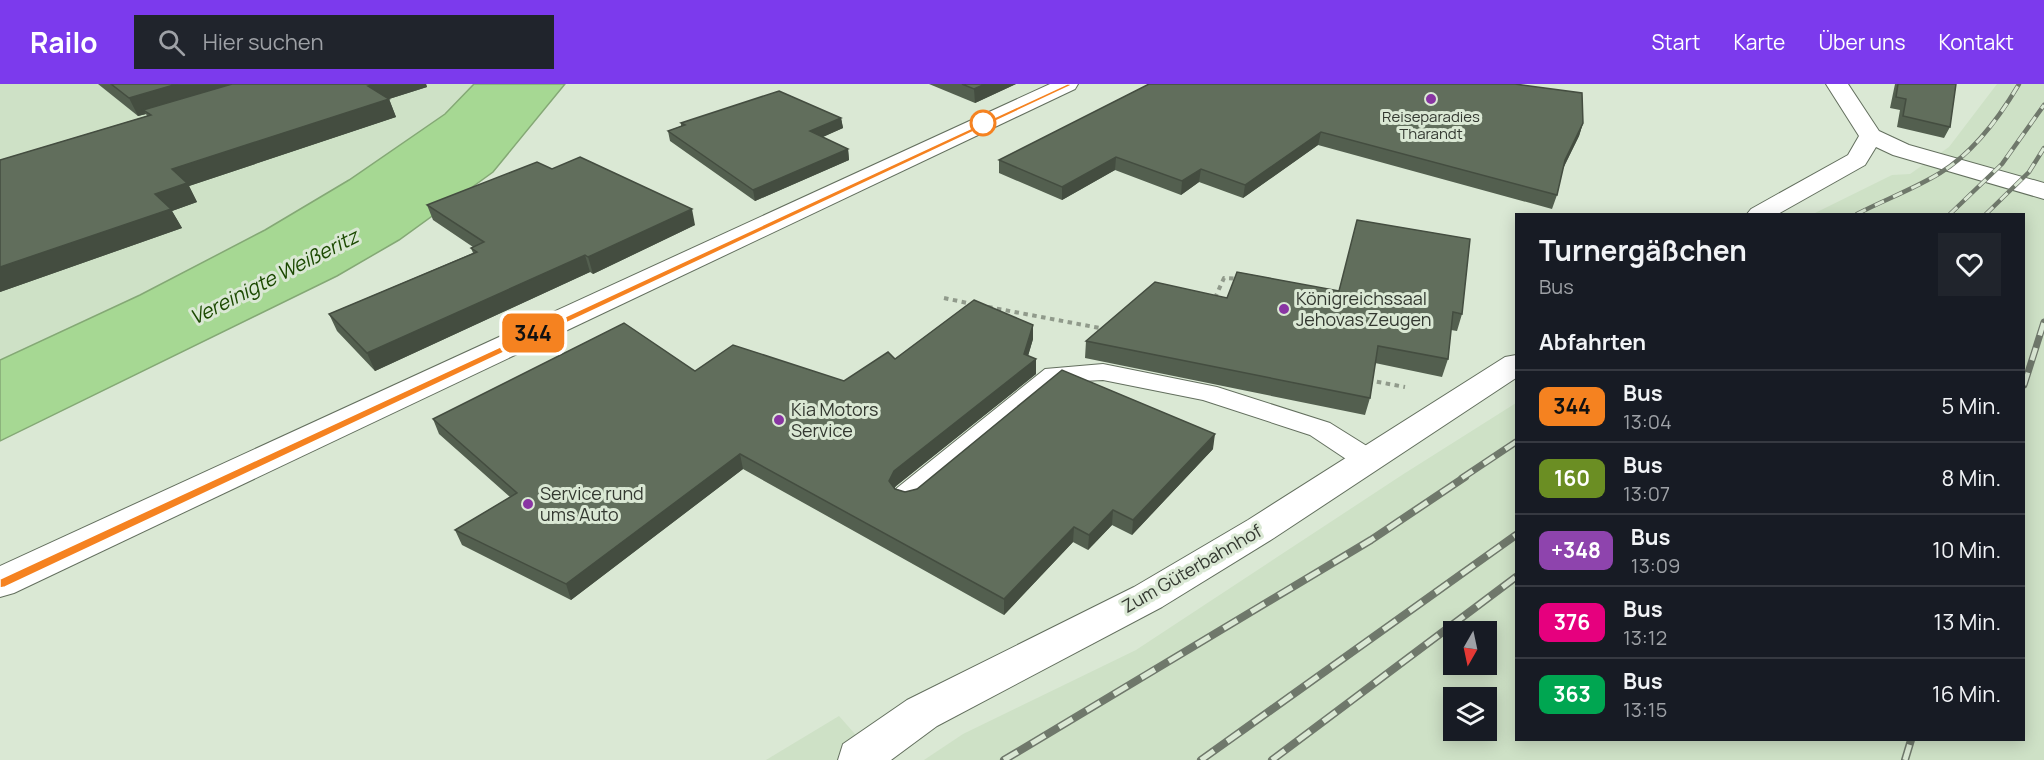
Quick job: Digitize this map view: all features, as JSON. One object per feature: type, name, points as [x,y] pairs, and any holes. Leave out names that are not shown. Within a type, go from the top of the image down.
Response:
[{"type":"street","points":[[0,583],[1067,84]]},
{"type":"street","points":[[1837,84],[1871,135],[1901,150],[2044,191]]},
{"type":"street","points":[[1762,213],[1857,160],[1871,135]]},
{"type":"street","name":"Zum Güterbahnhof","points":[[858,759],[922,714],[1148,597],[1261,529],[1515,365]]},
{"type":"lane","points":[[907,495],[1054,375],[1103,372],[1208,393],[1320,429],[1368,460]]},
{"type":"path","points":[[1214,300],[1224,278],[1244,279]]},
{"type":"path","points":[[944,298],[1116,331]]},
{"type":"path","points":[[1360,379],[1465,398]]},
{"type":"shaded area","points":[[0,84],[474,84],[445,114],[349,180],[265,230],[140,295],[0,360]]},
{"type":"shaded area","points":[[1997,84],[2044,84],[2044,760],[924,760],[963,734],[1136,650],[1515,404],[1515,741],[2025,741],[2025,213],[1815,213],[1892,175],[1910,174],[1949,147]]},
{"type":"shaded area","points":[[839,716],[878,760],[766,760]]},
{"type":"water","name":"Vereinigte Weißeritz","points":[[474,84],[565,84],[493,172],[399,240],[337,276],[0,441],[0,360],[140,295],[265,230],[349,180],[445,114]]},
{"type":"building","points":[[111,84],[177,84],[129,98]]},
{"type":"building","points":[[232,84],[376,84],[368,86],[389,99],[172,169],[187,183],[155,194],[171,209],[0,267],[0,160],[151,115],[143,110]]},
{"type":"building","points":[[962,84],[985,84],[974,89]]},
{"type":"building","points":[[1149,84],[1515,84],[1582,93],[1583,123],[1565,160],[1557,195],[1321,132],[1245,185],[1201,169],[1182,181],[1116,157],[1062,187],[999,160]]},
{"type":"building","points":[[1898,84],[1956,84],[1950,127],[1903,116],[1906,99],[1896,97]]},
{"type":"building","points":[[779,91],[841,118],[810,131],[848,149],[753,190],[668,131],[685,125],[681,123]]},
{"type":"building","points":[[580,157],[692,209],[367,353],[329,314],[477,252],[471,248],[484,242],[427,205],[537,162],[552,169]]},
{"type":"building","points":[[1357,220],[1470,239],[1462,314],[1453,312],[1448,359],[1378,346],[1370,398],[1086,341],[1155,282],[1227,298],[1237,272],[1339,291]]},
{"type":"building","points":[[974,300],[1033,325],[1024,354],[1036,359],[894,471],[889,481],[895,489],[905,492],[917,489],[1062,370],[1215,434],[1133,520],[1113,510],[1089,535],[1074,527],[1004,599],[740,454],[566,584],[455,530],[517,493],[433,419],[624,323],[695,371],[733,345],[844,381],[888,352],[895,359]]},
{"type":"railway","points":[[1859,213],[1920,184],[1952,165],[1985,133],[2019,84]]},
{"type":"railway","points":[[1951,213],[2002,164],[2044,105]]},
{"type":"railway","points":[[1987,213],[2029,172],[2044,148]]},
{"type":"railway","points":[[2025,382],[2044,322]]},
{"type":"railway","points":[[1462,478],[1515,443]]},
{"type":"railway","points":[[1004,760],[1371,540],[1465,477]]},
{"type":"railway","points":[[1201,760],[1515,536]]},
{"type":"railway","points":[[1272,760],[1515,578]]},
{"type":"railway","points":[[1905,760],[1911,741]]},
{"type":"bus line","name":"344","points":[[0,583],[1067,84]]},
{"type":"place","name":"Reiseparadies Tharandt","points":[[1431,99]]},
{"type":"place","name":"Königreichssaal Jehovas Zeugen","points":[[1284,309]]},
{"type":"place","name":"Kia Motors Service","points":[[779,420]]},
{"type":"place","name":"Service rund ums Auto","points":[[528,504]]}]
